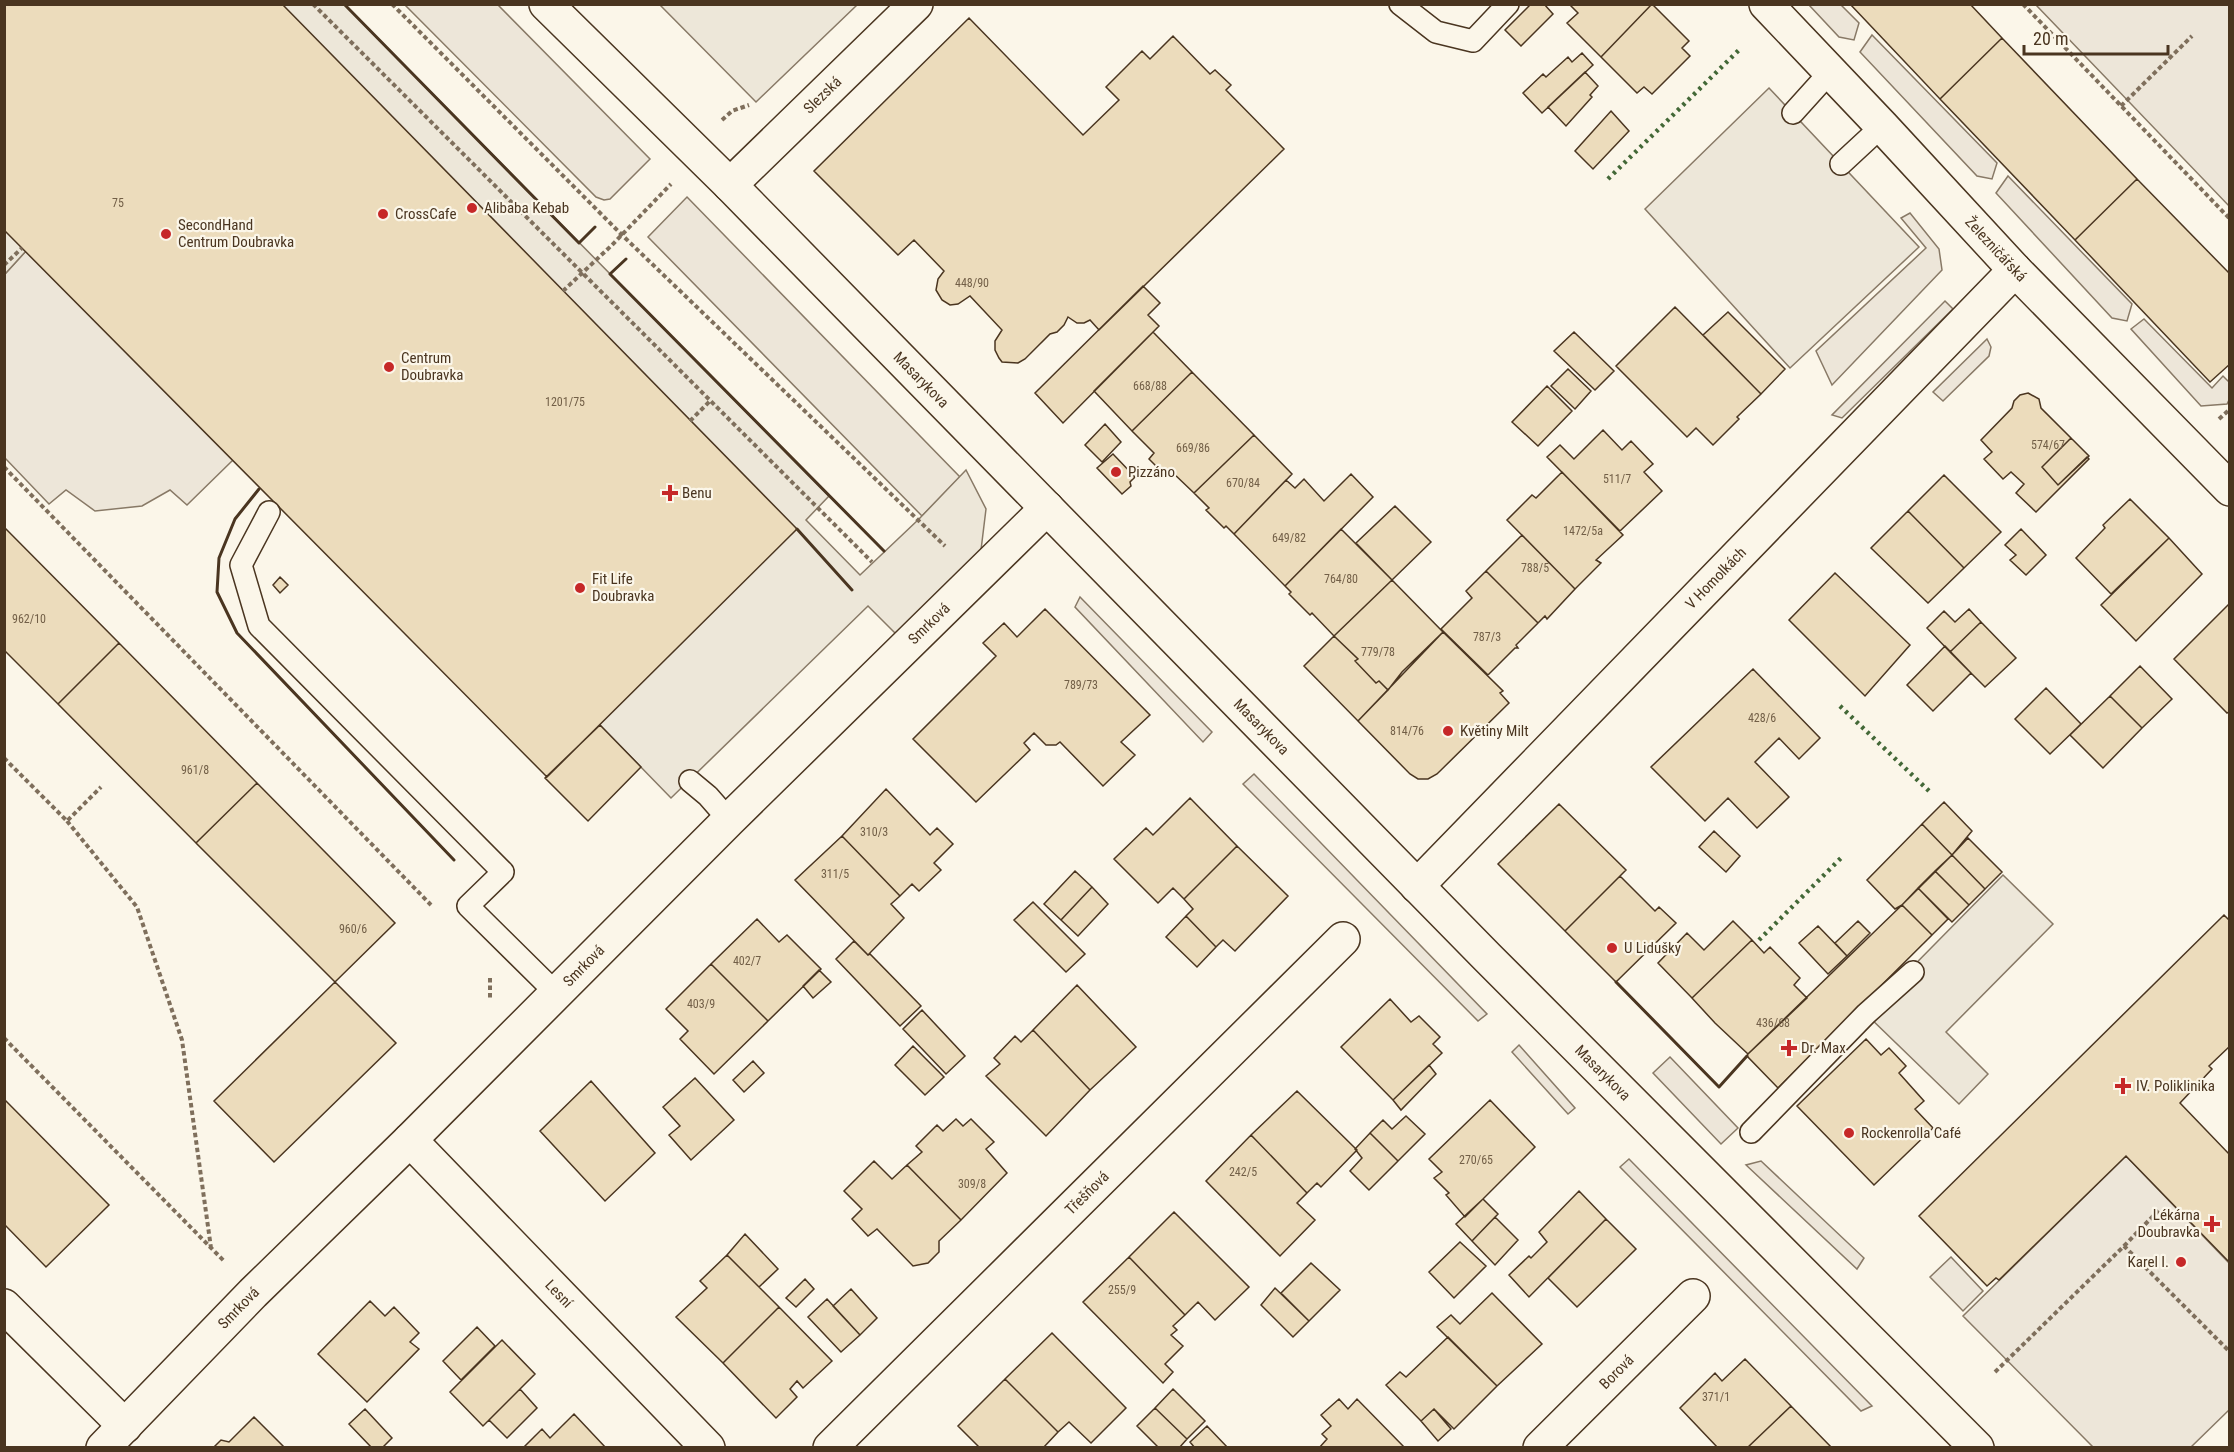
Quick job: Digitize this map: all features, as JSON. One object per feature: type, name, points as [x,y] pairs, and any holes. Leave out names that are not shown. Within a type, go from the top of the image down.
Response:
[{"type":"street","name":"Masarykova","points":[[546,4],[730,185],[1417,886],[1977,1448]]},
{"type":"street","name":"Železničářská","points":[[1766,4],[2015,270],[2229,489]]},
{"type":"street","name":"Slezská","points":[[730,185],[909,7]]},
{"type":"street","name":"V Homolkách","points":[[1417,886],[2015,270]]},
{"type":"street","name":"Smrková","points":[[4,1306],[114,1437],[253,1293],[1047,508]]},
{"type":"street","name":"Třešňová","points":[[830,1448],[1343,939]]},
{"type":"street","name":"Lesní","points":[[410,1140],[708,1448]]},
{"type":"street","name":"Borová","points":[[1540,1448],[1693,1296]]},
{"type":"lane","points":[[1400,4],[1436,32],[1473,41],[1508,4]]},
{"type":"lane","points":[[1793,113],[1830,72]]},
{"type":"lane","points":[[1841,164],[1882,126]]},
{"type":"lane","points":[[268,512],[241,565],[259,626],[503,872],[468,906],[556,993]]},
{"type":"lane","points":[[690,781],[708,796],[729,820]]},
{"type":"lane","points":[[1751,1132],[1866,1014],[1913,972]]},
{"type":"path","points":[[313,4],[872,562]]},
{"type":"path","points":[[392,4],[622,235],[945,546]]},
{"type":"path","points":[[2023,4],[2229,219]]},
{"type":"path","points":[[2121,106],[2192,36]]},
{"type":"path","points":[[563,291],[612,244]]},
{"type":"path","points":[[4,265],[22,248]]},
{"type":"path","points":[[690,421],[711,400]]},
{"type":"path","points":[[4,467],[432,906]]},
{"type":"path","points":[[4,758],[68,821],[138,907],[182,1040],[211,1248]]},
{"type":"path","points":[[68,821],[101,787]]},
{"type":"path","points":[[490,975],[490,1005]]},
{"type":"path","points":[[4,1038],[253,1293]]},
{"type":"path","points":[[1995,1371],[2159,1210]]},
{"type":"path","points":[[2124,1246],[2229,1352]]},
{"type":"shaded area","points":[[282,5],[345,5],[829,496],[806,520],[860,575],[966,470],[986,509],[981,550],[897,635],[868,606],[671,798],[599,724]]},
{"type":"shaded area","points":[[405,5],[498,5],[650,159],[610,199],[604,200],[596,197]]},
{"type":"shaded area","points":[[660,5],[857,5],[756,102]]},
{"type":"shaded area","points":[[1809,5],[1841,5],[1859,23],[1854,40],[1839,37]]},
{"type":"shaded area","points":[[2036,5],[2229,5],[2229,206]]},
{"type":"shaded area","points":[[1872,35],[1997,163],[1992,179],[1977,176],[1860,52]]},
{"type":"shaded area","points":[[1769,88],[1919,247],[1790,368],[1645,209]]},
{"type":"shaded area","points":[[2008,176],[2132,304],[2127,321],[2112,318],[1996,193]]},
{"type":"shaded area","points":[[687,197],[960,477],[922,516],[648,237]]},
{"type":"shaded area","points":[[1910,213],[1939,249],[1942,270],[1832,385],[1816,351],[1926,248],[1901,218]]},
{"type":"shaded area","points":[[5,230],[26,251],[5,274]]},
{"type":"shaded area","points":[[26,251],[233,460],[187,505],[170,490],[142,506],[95,511],[66,490],[49,504],[5,458],[5,274]]},
{"type":"shaded area","points":[[1945,301],[1953,309],[1842,418],[1832,415]]},
{"type":"shaded area","points":[[2144,319],[2212,388],[2223,376],[2229,382],[2227,404],[2201,406],[2131,329]]},
{"type":"shaded area","points":[[1987,339],[1991,347],[1989,356],[1943,401],[1933,392]]},
{"type":"shaded area","points":[[1080,597],[1212,732],[1203,742],[1075,607]]},
{"type":"shaded area","points":[[1254,774],[1487,1014],[1478,1021],[1243,784]]},
{"type":"shaded area","points":[[2003,875],[2053,924],[1946,1032],[1988,1074],[1959,1104],[1866,1014]]},
{"type":"shaded area","points":[[1519,1045],[1575,1108],[1568,1114],[1512,1052]]},
{"type":"shaded area","points":[[1670,1057],[1738,1128],[1721,1144],[1653,1073]]},
{"type":"shaded area","points":[[2126,1156],[2229,1263],[2229,1410],[2191,1447],[2093,1447],[1963,1316]]},
{"type":"shaded area","points":[[1629,1159],[1872,1406],[1861,1411],[1620,1167]]},
{"type":"shaded area","points":[[1761,1161],[1864,1258],[1857,1269],[1746,1165]]},
{"type":"shaded area","points":[[1951,1257],[1983,1291],[1963,1311],[1930,1277]]},
{"type":"building","name":"Centrum Doubravka","points":[[4,4],[282,4],[797,529],[547,777],[4,230]]},
{"type":"building","points":[[1531,4],[1544,4],[1553,14],[1521,46],[1505,30]]},
{"type":"building","points":[[1573,4],[1652,4],[1601,57],[1567,23],[1578,13],[1571,6]]},
{"type":"building","points":[[1652,4],[1689,41],[1682,48],[1690,56],[1652,94],[1644,87],[1637,93],[1601,57]]},
{"type":"building","points":[[1850,4],[1970,4],[2002,38],[1940,99]]},
{"type":"building","points":[[969,18],[1083,135],[1119,100],[1106,87],[1142,51],[1150,59],[1173,36],[1210,74],[1215,70],[1231,85],[1226,90],[1284,149],[1099,330],[1090,320],[1077,323],[1068,317],[1057,332],[1050,334],[1018,363],[1002,362],[999,358],[995,350],[995,341],[1002,330],[970,296],[958,304],[950,305],[942,300],[936,290],[938,279],[944,271],[914,240],[898,255],[814,171]]},
{"type":"building","points":[[2002,38],[2137,179],[2075,240],[1940,99]]},
{"type":"building","points":[[1582,53],[1593,65],[1542,113],[1523,93],[1543,74],[1546,77],[1568,57],[1572,62]]},
{"type":"building","points":[[1585,72],[1598,86],[1590,95],[1592,97],[1566,126],[1548,107]]},
{"type":"building","points":[[1611,111],[1629,131],[1593,169],[1575,151]]},
{"type":"building","points":[[2137,179],[2230,274],[2230,364],[2210,382],[2075,240]]},
{"type":"building","points":[[1143,286],[1160,303],[1148,315],[1159,326],[1063,423],[1035,393]]},
{"type":"building","points":[[1675,307],[1761,394],[1713,445],[1696,428],[1687,437],[1616,366]]},
{"type":"building","points":[[1728,312],[1785,369],[1761,394],[1703,335]]},
{"type":"building","points":[[1153,332],[1192,372],[1132,431],[1094,391]]},
{"type":"building","points":[[1574,332],[1614,371],[1595,390],[1554,351]]},
{"type":"building","points":[[1568,369],[1591,391],[1575,409],[1551,386]]},
{"type":"building","points":[[1192,372],[1254,435],[1194,493],[1172,472],[1167,477],[1149,459],[1154,453],[1132,431]]},
{"type":"building","points":[[1547,386],[1572,411],[1538,446],[1512,422]]},
{"type":"building","points":[[2028,393],[2039,399],[2041,408],[2071,438],[2042,467],[2058,485],[2087,457],[2089,459],[2036,512],[2016,493],[2024,484],[2011,472],[2003,479],[1984,459],[1992,452],[1981,440],[2012,408],[2014,401],[2020,395]]},
{"type":"building","points":[[1105,424],[1121,442],[1102,462],[1085,445]]},
{"type":"building","points":[[1603,430],[1622,450],[1631,441],[1653,464],[1644,472],[1662,491],[1620,531],[1547,457],[1560,445],[1574,459]]},
{"type":"building","points":[[1254,435],[1292,474],[1234,534],[1226,526],[1224,528],[1206,510],[1209,508],[1194,493]]},
{"type":"building","points":[[2071,438],[2089,456],[2058,485],[2042,467]]},
{"type":"building","name":"Pizzáno","points":[[1113,454],[1135,477],[1130,482],[1131,486],[1122,494],[1097,468]]},
{"type":"building","points":[[1562,472],[1623,535],[1596,560],[1601,563],[1575,589],[1507,520],[1532,495],[1536,498]]},
{"type":"building","points":[[1351,474],[1373,497],[1285,586],[1234,534],[1286,480],[1295,488],[1304,479],[1324,501]]},
{"type":"building","points":[[1944,475],[2001,532],[1964,568],[1908,511]]},
{"type":"building","points":[[2130,499],[2169,538],[2111,594],[2076,558],[2105,528],[2103,525]]},
{"type":"building","points":[[1395,506],[1431,542],[1392,580],[1356,543]]},
{"type":"building","points":[[1908,511],[1964,568],[1928,603],[1871,548]]},
{"type":"building","points":[[4,527],[119,643],[58,704],[4,650]]},
{"type":"building","points":[[1341,529],[1392,580],[1334,636],[1312,613],[1310,615],[1289,594],[1291,592],[1285,586]]},
{"type":"building","points":[[2021,529],[2046,555],[2026,575],[2010,560],[2016,555],[2005,545]]},
{"type":"building","points":[[1522,535],[1575,589],[1547,619],[1545,616],[1538,623],[1486,571]]},
{"type":"building","points":[[2169,538],[2202,574],[2136,641],[2101,605]]},
{"type":"building","points":[[1486,571],[1538,623],[1516,645],[1518,648],[1515,648],[1488,675],[1441,629],[1472,598],[1466,591]]},
{"type":"building","points":[[1835,573],[1910,645],[1865,696],[1789,620]]},
{"type":"building","points":[[280,577],[288,585],[280,593],[273,585]]},
{"type":"building","points":[[1392,580],[1443,632],[1402,672],[1388,690],[1379,681],[1376,683],[1355,661],[1358,659],[1334,636]]},
{"type":"building","points":[[2229,604],[2230,711],[2227,713],[2174,659]]},
{"type":"building","points":[[1045,609],[1150,715],[1121,742],[1135,755],[1103,786],[1060,742],[1056,745],[1046,745],[1034,733],[1024,743],[1030,750],[976,802],[913,739],[996,656],[983,643],[1004,623],[1017,637]]},
{"type":"building","points":[[1969,609],[1981,622],[1950,652],[1927,628],[1944,611],[1955,622]]},
{"type":"building","points":[[1981,622],[2016,658],[1985,687],[1950,652]]},
{"type":"building","points":[[1441,630],[1503,691],[1500,693],[1509,703],[1437,774],[1428,779],[1418,779],[1410,774],[1358,721],[1443,632]]},
{"type":"building","points":[[1334,636],[1358,659],[1355,661],[1376,683],[1379,681],[1388,690],[1358,721],[1304,666]]},
{"type":"building","points":[[119,643],[257,783],[196,843],[58,704]]},
{"type":"building","points":[[1945,646],[1971,673],[1933,711],[1907,685]]},
{"type":"building","points":[[2140,666],[2172,699],[2142,728],[2110,696]]},
{"type":"building","points":[[1753,669],[1820,738],[1799,759],[1779,738],[1755,762],[1789,797],[1757,828],[1728,798],[1705,821],[1651,767]]},
{"type":"building","points":[[2046,688],[2081,724],[2050,754],[2015,719]]},
{"type":"building","points":[[2110,696],[2142,728],[2103,768],[2070,735]]},
{"type":"building","points":[[600,725],[641,767],[588,821],[545,778]]},
{"type":"building","points":[[257,783],[395,923],[335,982],[196,843]]},
{"type":"building","points":[[886,789],[930,835],[937,828],[953,844],[934,863],[941,870],[919,891],[912,884],[900,896],[842,836]]},
{"type":"building","points":[[1190,798],[1237,846],[1184,899],[1173,888],[1158,903],[1114,859],[1146,828],[1153,835]]},
{"type":"building","points":[[1944,802],[1972,831],[1952,855],[1922,824]]},
{"type":"building","points":[[1559,804],[1626,870],[1565,931],[1498,864]]},
{"type":"building","points":[[1922,824],[1952,855],[1902,905],[1895,909],[1867,880]]},
{"type":"building","points":[[1714,831],[1740,856],[1726,872],[1699,847]]},
{"type":"building","points":[[842,836],[900,896],[891,904],[904,918],[868,955],[795,880]]},
{"type":"building","points":[[1968,838],[2002,872],[1985,889],[1952,855]]},
{"type":"building","points":[[1237,846],[1288,896],[1235,951],[1223,940],[1216,947],[1186,916],[1193,909],[1184,899]]},
{"type":"building","points":[[1952,855],[1985,889],[1969,905],[1935,871]]},
{"type":"building","points":[[1075,871],[1092,887],[1061,920],[1044,904]]},
{"type":"building","points":[[1935,871],[1969,905],[1952,922],[1918,888]]},
{"type":"building","points":[[1620,876],[1655,911],[1659,907],[1676,923],[1616,982],[1565,931]]},
{"type":"building","points":[[1092,887],[1108,904],[1078,936],[1061,920]]},
{"type":"building","points":[[1918,888],[1948,919],[1932,935],[1902,905]]},
{"type":"building","points":[[1033,902],[1085,954],[1066,972],[1014,920]]},
{"type":"building","points":[[1902,905],[1932,935],[1778,1088],[1747,1056],[1748,1054]]},
{"type":"building","name":"IV. Poliklinika","points":[[2224,915],[2230,921],[2230,1046],[2209,1066],[2212,1069],[2180,1103],[2230,1155],[2230,1263],[2126,1156],[1999,1280],[1996,1278],[1987,1286],[1919,1216]]},
{"type":"building","points":[[1186,916],[1216,947],[1197,967],[1166,937]]},
{"type":"building","points":[[757,919],[779,942],[787,935],[821,969],[768,1021],[711,964]]},
{"type":"building","points":[[1733,921],[1752,940],[1692,998],[1658,963],[1687,933],[1704,950]]},
{"type":"building","points":[[1858,921],[1870,933],[1847,956],[1835,943]]},
{"type":"building","points":[[1818,926],[1847,956],[1828,974],[1799,943]]},
{"type":"building","points":[[1752,940],[1764,953],[1770,947],[1800,978],[1794,985],[1807,998],[1748,1054],[1692,998]]},
{"type":"building","points":[[854,941],[868,955],[870,954],[921,1006],[900,1026],[836,959]]},
{"type":"building","points":[[711,964],[768,1021],[714,1074],[680,1039],[688,1031],[666,1009]]},
{"type":"building","points":[[819,970],[831,982],[813,998],[803,986]]},
{"type":"building","points":[[335,982],[396,1043],[274,1162],[214,1101]]},
{"type":"building","points":[[1077,985],[1136,1047],[1090,1090],[1033,1030]]},
{"type":"building","points":[[1390,999],[1411,1022],[1419,1016],[1440,1037],[1433,1044],[1442,1053],[1393,1100],[1341,1047]]},
{"type":"building","points":[[922,1010],[965,1056],[946,1074],[903,1029]]},
{"type":"building","points":[[1033,1030],[1090,1090],[1046,1136],[986,1076],[1000,1064],[994,1058],[1015,1036],[1021,1042]]},
{"type":"building","points":[[1866,1039],[1881,1055],[1889,1048],[1906,1066],[1899,1073],[1924,1101],[1915,1109],[1933,1128],[1874,1185],[1797,1106]]},
{"type":"building","points":[[913,1046],[944,1077],[925,1095],[895,1065]]},
{"type":"building","points":[[753,1061],[764,1073],[744,1092],[733,1080]]},
{"type":"building","points":[[1429,1065],[1436,1074],[1401,1110],[1393,1100]]},
{"type":"building","points":[[695,1078],[734,1120],[691,1160],[669,1135],[680,1126],[663,1107]]},
{"type":"building","points":[[591,1081],[655,1153],[605,1201],[540,1131]]},
{"type":"building","points":[[1297,1091],[1357,1150],[1321,1187],[1317,1183],[1307,1193],[1251,1135]]},
{"type":"building","points":[[4,1099],[109,1205],[46,1267],[4,1224]]},
{"type":"building","points":[[1490,1100],[1535,1147],[1465,1217],[1446,1195],[1449,1193],[1434,1178],[1442,1172],[1429,1159]]},
{"type":"building","points":[[1406,1116],[1425,1134],[1398,1161],[1370,1133],[1383,1120],[1392,1129]]},
{"type":"building","points":[[956,1119],[963,1126],[971,1119],[994,1142],[986,1149],[1007,1173],[961,1220],[907,1165],[922,1152],[916,1146],[937,1125],[943,1131]]},
{"type":"building","points":[[1370,1133],[1398,1161],[1369,1190],[1350,1171],[1362,1158],[1355,1149]]},
{"type":"building","points":[[1251,1135],[1307,1193],[1297,1203],[1315,1220],[1280,1256],[1206,1181]]},
{"type":"building","points":[[874,1161],[892,1179],[907,1165],[961,1220],[939,1241],[939,1252],[928,1263],[913,1266],[877,1229],[868,1236],[852,1219],[862,1209],[844,1191]]},
{"type":"building","points":[[1579,1191],[1606,1219],[1529,1297],[1509,1275],[1547,1242],[1539,1232]]},
{"type":"building","points":[[1483,1199],[1498,1214],[1472,1241],[1456,1224]]},
{"type":"building","points":[[1174,1212],[1249,1287],[1215,1320],[1198,1302],[1185,1315],[1129,1257]]},
{"type":"building","points":[[1495,1217],[1518,1240],[1495,1265],[1472,1241]]},
{"type":"building","points":[[1606,1219],[1636,1249],[1577,1307],[1548,1278]]},
{"type":"building","points":[[745,1234],[778,1269],[759,1287],[727,1255]]},
{"type":"building","points":[[1460,1242],[1486,1266],[1454,1298],[1429,1272]]},
{"type":"building","points":[[727,1255],[779,1307],[723,1363],[676,1317],[707,1288],[700,1281]]},
{"type":"building","points":[[1129,1257],[1185,1315],[1173,1326],[1177,1330],[1171,1335],[1183,1346],[1165,1364],[1173,1372],[1163,1383],[1083,1302]]},
{"type":"building","points":[[1311,1263],[1340,1290],[1309,1321],[1281,1293]]},
{"type":"building","points":[[805,1279],[814,1289],[796,1307],[786,1298]]},
{"type":"building","points":[[1275,1288],[1309,1321],[1293,1337],[1261,1305]]},
{"type":"building","points":[[851,1289],[877,1318],[860,1335],[833,1306]]},
{"type":"building","points":[[1492,1293],[1542,1344],[1497,1386],[1437,1327],[1451,1315],[1460,1324]]},
{"type":"building","points":[[827,1299],[860,1335],[841,1352],[808,1317]]},
{"type":"building","points":[[370,1301],[385,1316],[394,1307],[419,1333],[410,1342],[419,1349],[367,1402],[318,1354]]},
{"type":"building","points":[[779,1307],[832,1361],[803,1388],[797,1381],[790,1389],[797,1397],[776,1418],[723,1363]]},
{"type":"building","points":[[477,1327],[495,1346],[461,1380],[443,1361]]},
{"type":"building","points":[[1052,1333],[1126,1408],[1091,1443],[1069,1422],[1058,1432],[1005,1379]]},
{"type":"building","points":[[1448,1337],[1497,1386],[1454,1429],[1434,1409],[1421,1421],[1386,1385],[1400,1372],[1406,1377]]},
{"type":"building","points":[[502,1340],[535,1374],[483,1426],[450,1392]]},
{"type":"building","points":[[1745,1359],[1791,1406],[1747,1448],[1718,1448],[1680,1408],[1715,1373],[1722,1381]]},
{"type":"building","points":[[1005,1379],[1058,1432],[1043,1448],[980,1448],[958,1426]]},
{"type":"building","points":[[520,1389],[537,1408],[507,1438],[489,1420]]},
{"type":"building","points":[[1173,1389],[1205,1421],[1187,1439],[1155,1408]]},
{"type":"building","points":[[1339,1399],[1348,1409],[1357,1399],[1405,1448],[1319,1448],[1327,1439],[1322,1434],[1331,1426],[1321,1415]]},
{"type":"building","points":[[1791,1406],[1832,1448],[1747,1448]]},
{"type":"building","points":[[1155,1408],[1187,1439],[1179,1448],[1159,1448],[1137,1426]]},
{"type":"building","points":[[365,1409],[392,1438],[382,1448],[372,1448],[349,1424]]},
{"type":"building","points":[[1434,1409],[1451,1429],[1438,1441],[1421,1421]]},
{"type":"building","points":[[574,1414],[606,1448],[523,1448],[542,1429],[550,1438]]},
{"type":"building","points":[[254,1417],[285,1448],[213,1448],[221,1440],[229,1442]]},
{"type":"building","points":[[1207,1426],[1228,1448],[1195,1448],[1190,1442]]},
{"type":"hedge","points":[[1608,179],[1741,48]]},
{"type":"hedge","points":[[1840,706],[1929,791]]},
{"type":"hedge","points":[[1759,940],[1843,856]]},
{"type":"wall","points":[[344,4],[579,243],[595,227]]},
{"type":"wall","points":[[626,259],[610,274],[884,551]]},
{"type":"wall","points":[[259,489],[235,519],[219,558],[217,592],[237,633],[454,860]]},
{"type":"wall","points":[[797,529],[852,590]]},
{"type":"wall","points":[[1616,982],[1719,1087],[1747,1056]]},
{"type":"place","name":"Alibaba Kebab","points":[[472,208]]},
{"type":"place","name":"CrossCafe","points":[[383,214]]},
{"type":"place","name":"SecondHand Centrum Doubravka","points":[[166,234]]},
{"type":"place","name":"Centrum Doubravka","points":[[389,367]]},
{"type":"place","name":"Pizzáno","points":[[1116,472]]},
{"type":"place","name":"Benu","points":[[670,493]]},
{"type":"place","name":"Fit Life Doubravka","points":[[580,588]]},
{"type":"place","name":"Květiny Milt","points":[[1448,731]]},
{"type":"place","name":"U Lidušky","points":[[1612,948]]},
{"type":"place","name":"Dr. Max","points":[[1789,1048]]},
{"type":"place","name":"IV. Poliklinika","points":[[2123,1086]]},
{"type":"place","name":"Rockenrolla Café","points":[[1849,1133]]},
{"type":"place","name":"Lékárna Doubravka","points":[[2212,1224]]},
{"type":"place","name":"Karel I.","points":[[2181,1262]]}]
